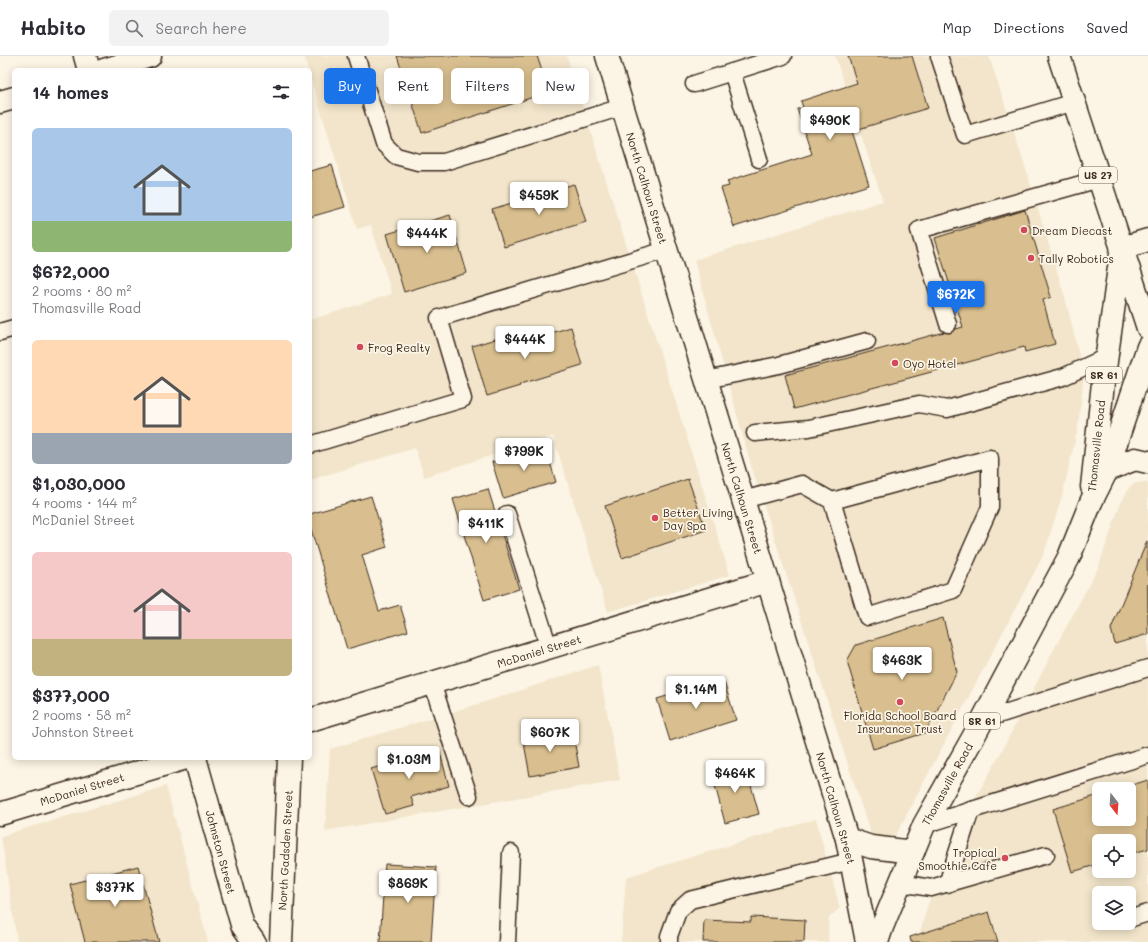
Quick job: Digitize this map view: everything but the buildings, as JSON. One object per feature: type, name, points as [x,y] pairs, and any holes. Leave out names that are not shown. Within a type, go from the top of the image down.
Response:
[{"type":"street","points":[[84,56],[88,68]]},
{"type":"street","points":[[111,68],[150,56]]},
{"type":"street","name":"North Calhoun Street","points":[[607,56],[847,839],[867,942]]},
{"type":"street","name":"US 27","points":[[1059,56],[1148,328]]},
{"type":"street","points":[[0,102],[12,99]]},
{"type":"street","points":[[1122,248],[1148,240]]},
{"type":"street","name":"Thomasville Road","points":[[1091,502],[1106,357],[1122,248]]},
{"type":"street","name":"Thomasville Road","points":[[877,942],[924,825],[1069,557],[1091,502],[1107,470],[1148,346]]},
{"type":"street","points":[[1107,470],[1135,458],[1148,462]]},
{"type":"street","name":"McDaniel Street","points":[[312,719],[768,581]]},
{"type":"street","name":"McDaniel Street","points":[[0,814],[179,760]]},
{"type":"street","name":"Johnston Street","points":[[197,760],[242,925],[254,942]]},
{"type":"street","name":"North Gadsden Street","points":[[281,942],[289,760]]},
{"type":"street","points":[[847,839],[871,847],[913,852]]},
{"type":"lane","points":[[356,56],[384,144],[396,156],[418,162],[444,162],[622,107]]},
{"type":"lane","points":[[694,84],[783,56]]},
{"type":"lane","points":[[939,56],[965,135],[1074,102]]},
{"type":"lane","points":[[732,72],[760,159]]},
{"type":"lane","points":[[948,324],[919,230],[1099,178]]},
{"type":"lane","points":[[312,444],[463,399],[439,318],[666,250]]},
{"type":"lane","points":[[0,332],[12,329]]},
{"type":"lane","points":[[706,380],[779,365],[867,341]]},
{"type":"lane","points":[[755,433],[809,428],[919,404],[947,409],[1063,377],[1106,357]]},
{"type":"lane","points":[[743,500],[802,484],[832,501],[867,617],[954,590],[990,507],[990,458],[832,501]]},
{"type":"lane","points":[[507,514],[549,648]]},
{"type":"lane","points":[[982,720],[1148,668]]},
{"type":"lane","points":[[432,683],[469,796]]},
{"type":"lane","points":[[924,825],[1148,755]]},
{"type":"lane","points":[[947,884],[971,810]]},
{"type":"lane","points":[[507,942],[511,853]]},
{"type":"lane","points":[[900,884],[931,888],[1046,855]]},
{"type":"lane","points":[[669,942],[669,936],[678,911],[690,900],[851,861]]},
{"type":"lane","points":[[1136,917],[1148,913]]},
{"type":"shaded area","points":[[304,56],[567,56],[571,68],[532,68],[532,104],[582,104],[730,575],[608,612],[553,436],[424,477],[415,448],[312,479],[312,319],[392,294],[371,225],[357,229],[312,83],[312,68],[307,68]]},
{"type":"shaded area","points":[[835,56],[989,56],[1065,297],[1084,375],[1078,427],[1063,493],[1044,554],[895,837],[886,840],[877,839],[871,834],[865,817],[752,469],[694,260],[883,201]]},
{"type":"shaded area","points":[[1136,483],[1148,483],[1148,942],[917,942],[928,904],[956,831],[996,762],[1098,568],[1120,505],[1130,486]]},
{"type":"shaded area","points":[[598,665],[620,780],[325,831],[330,749],[488,701]]},
{"type":"shaded area","points":[[166,786],[208,942],[17,942],[1,836]]},
{"type":"shaded area","points":[[816,819],[840,908],[829,918],[828,942],[621,942],[626,877]]},
{"type":"place","name":"Dream Diecast","points":[[1024,230]]},
{"type":"place","name":"Tally Robotics","points":[[1031,258]]},
{"type":"place","name":"Frog Realty","points":[[360,347]]},
{"type":"place","name":"Oyo Hotel","points":[[895,363]]},
{"type":"place","name":"Better Living Day Spa","points":[[655,518]]},
{"type":"place","name":"Florida School Board Insurance Trust","points":[[900,702]]},
{"type":"place","name":"Tropical Smoothie Cafe","points":[[1005,858]]}]
